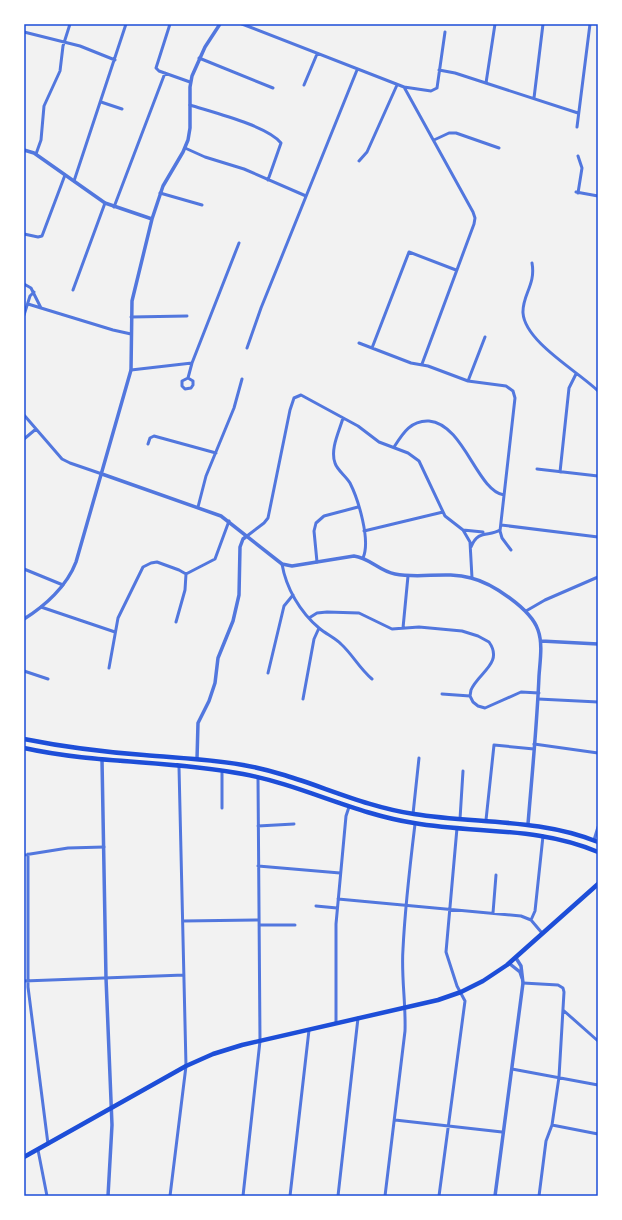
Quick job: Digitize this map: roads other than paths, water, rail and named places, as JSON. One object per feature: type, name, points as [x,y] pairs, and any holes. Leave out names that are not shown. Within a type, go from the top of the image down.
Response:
[{"type":"main road","points":[[24,739],[76,748],[243,764],[279,773],[366,804],[413,814],[528,824],[566,832],[596,841]]},
{"type":"main road","points":[[24,748],[102,760],[222,771],[258,777],[288,784],[375,815],[415,824],[511,831],[571,842],[598,852]]},
{"type":"main road","points":[[24,1157],[186,1066],[219,1052],[336,1023],[406,1008],[461,992],[483,981],[510,964],[542,933],[598,884]]},
{"type":"street","points":[[36,154],[41,140],[44,106],[60,71],[70,24]]},
{"type":"street","points":[[74,181],[126,24]]},
{"type":"street","points":[[170,24],[156,66],[157,70],[190,82]]},
{"type":"street","points":[[24,619],[41,607],[63,585],[74,568],[131,370],[131,317],[134,288],[152,219],[160,193],[185,148],[190,128],[190,82],[199,58],[220,24]]},
{"type":"street","points":[[242,24],[397,85],[434,91],[439,83],[439,70],[445,32]]},
{"type":"street","points":[[486,83],[495,24]]},
{"type":"street","points":[[534,98],[543,24]]},
{"type":"street","points":[[577,127],[590,24]]},
{"type":"street","points":[[24,32],[65,42],[114,60]]},
{"type":"street","points":[[304,85],[317,54]]},
{"type":"street","points":[[199,58],[273,88]]},
{"type":"street","points":[[247,348],[261,308],[357,70]]},
{"type":"street","points":[[439,70],[486,83],[578,113]]},
{"type":"street","points":[[114,207],[150,117],[164,73]]},
{"type":"street","points":[[358,162],[368,152],[397,85]]},
{"type":"street","points":[[404,87],[475,217],[474,224],[422,364]]},
{"type":"street","points":[[101,102],[122,109]]},
{"type":"street","points":[[190,105],[266,131],[276,137],[281,143],[268,180]]},
{"type":"street","points":[[434,140],[449,133],[456,133],[500,148]]},
{"type":"street","points":[[185,148],[306,196]]},
{"type":"street","points":[[24,150],[36,154],[104,203],[152,219]]},
{"type":"street","points":[[578,156],[582,168],[577,192],[598,196]]},
{"type":"street","points":[[24,234],[40,237],[65,175]]},
{"type":"street","points":[[160,193],[202,205]]},
{"type":"street","points":[[73,290],[104,203]]},
{"type":"street","points":[[188,378],[192,364],[239,244]]},
{"type":"street","points":[[372,348],[409,252],[456,270]]},
{"type":"street","points":[[532,263],[533,279],[524,304],[523,314],[527,325],[556,359],[598,391]]},
{"type":"street","points":[[24,284],[34,292],[41,308]]},
{"type":"street","points":[[24,315],[34,292]]},
{"type":"street","points":[[28,304],[131,334]]},
{"type":"street","points":[[131,317],[187,316]]},
{"type":"street","points":[[468,381],[485,337]]},
{"type":"street","points":[[359,343],[411,363],[422,364],[468,381],[507,386],[515,394],[500,530],[501,536],[511,550]]},
{"type":"street","points":[[131,370],[192,364]]},
{"type":"street","points":[[560,472],[569,388],[576,374]]},
{"type":"street","points":[[184,378],[188,378],[192,380],[193,385],[191,388],[186,389],[182,386],[182,381],[184,378]]},
{"type":"street","points":[[198,507],[206,478],[234,408],[242,379]]},
{"type":"street","points":[[197,759],[198,723],[209,701],[215,683],[217,659],[233,621],[240,589],[240,548],[243,539],[264,523],[268,518],[290,410],[294,398],[297,396],[307,397],[363,429],[380,442],[411,455],[421,464],[443,512],[451,522],[463,530],[486,532],[500,530]]},
{"type":"street","points":[[24,415],[57,454],[65,461],[221,516],[282,564],[292,566],[349,556],[363,558],[387,573],[408,576],[445,575],[472,578],[491,587],[526,611],[537,627],[541,641],[539,693],[528,824]]},
{"type":"street","points":[[343,418],[336,440],[335,462],[350,483],[358,507],[364,531],[366,548],[363,558]]},
{"type":"street","points":[[394,447],[404,431],[412,425],[428,421],[441,425],[453,434],[493,490],[498,494],[504,495]]},
{"type":"street","points":[[24,439],[36,429]]},
{"type":"street","points":[[148,444],[150,438],[154,436],[216,453]]},
{"type":"street","points":[[537,469],[598,476]]},
{"type":"street","points":[[318,562],[314,531],[316,523],[324,516],[358,507]]},
{"type":"street","points":[[364,531],[443,512]]},
{"type":"street","points":[[186,574],[215,559],[228,521]]},
{"type":"street","points":[[501,525],[598,537]]},
{"type":"street","points":[[463,530],[471,548],[472,578]]},
{"type":"street","points":[[471,548],[477,538],[486,532]]},
{"type":"street","points":[[109,668],[118,618],[143,567],[157,562],[186,574]]},
{"type":"street","points":[[282,564],[293,595],[309,618],[319,628],[343,646],[372,679]]},
{"type":"street","points":[[24,569],[63,585]]},
{"type":"street","points":[[176,622],[185,590],[186,574]]},
{"type":"street","points":[[403,628],[408,576]]},
{"type":"street","points":[[526,611],[545,600],[598,577]]},
{"type":"street","points":[[268,673],[284,606],[293,595]]},
{"type":"street","points":[[41,607],[115,632]]},
{"type":"street","points":[[309,618],[317,613],[359,613],[370,617],[386,628],[419,626],[462,631],[478,636],[489,642],[493,650],[493,662],[473,685],[470,696]]},
{"type":"street","points":[[303,699],[314,639],[319,628]]},
{"type":"street","points":[[541,641],[598,644]]},
{"type":"street","points":[[24,671],[48,679]]},
{"type":"street","points":[[442,694],[470,696],[477,705],[485,708],[521,692],[539,693]]},
{"type":"street","points":[[538,699],[598,702]]},
{"type":"street","points":[[534,744],[598,753]]},
{"type":"street","points":[[486,820],[494,746],[534,749]]},
{"type":"street","points":[[413,814],[419,758]]},
{"type":"street","points":[[102,760],[106,978],[112,1136],[108,1196]]},
{"type":"street","points":[[170,1196],[186,1066],[180,767]]},
{"type":"street","points":[[222,771],[222,808]]},
{"type":"street","points":[[460,819],[463,771]]},
{"type":"street","points":[[243,1196],[260,1041],[258,777]]},
{"type":"street","points":[[336,1023],[335,949],[337,908],[346,816],[349,807]]},
{"type":"street","points":[[258,826],[294,824]]},
{"type":"street","points":[[385,1196],[405,1031],[406,1008],[403,997],[403,949],[406,905],[415,824]]},
{"type":"street","points":[[439,1196],[464,1001],[446,956],[457,827]]},
{"type":"street","points":[[596,841],[598,827]]},
{"type":"street","points":[[531,920],[535,911],[543,836]]},
{"type":"street","points":[[24,854],[67,848],[104,847]]},
{"type":"street","points":[[28,854],[28,981],[48,1144]]},
{"type":"street","points":[[258,866],[340,873]]},
{"type":"street","points":[[24,873],[28,870]]},
{"type":"street","points":[[493,913],[496,875]]},
{"type":"street","points":[[338,899],[521,916],[531,920],[542,933]]},
{"type":"street","points":[[316,906],[337,908]]},
{"type":"street","points":[[183,921],[259,920]]},
{"type":"street","points":[[259,925],[294,925]]},
{"type":"street","points":[[495,1196],[502,1132],[523,983],[521,966],[516,958]]},
{"type":"street","points":[[510,964],[520,972],[523,983]]},
{"type":"street","points":[[24,981],[184,975]]},
{"type":"street","points":[[523,983],[560,985],[564,990],[559,1077],[552,1125],[546,1141],[539,1196]]},
{"type":"street","points":[[563,1010],[598,1041]]},
{"type":"street","points":[[338,1196],[358,1018]]},
{"type":"street","points":[[290,1196],[309,1030]]},
{"type":"street","points":[[512,1069],[598,1085]]},
{"type":"street","points":[[395,1120],[502,1132]]},
{"type":"street","points":[[552,1125],[598,1134]]},
{"type":"street","points":[[38,1150],[47,1196]]}]
